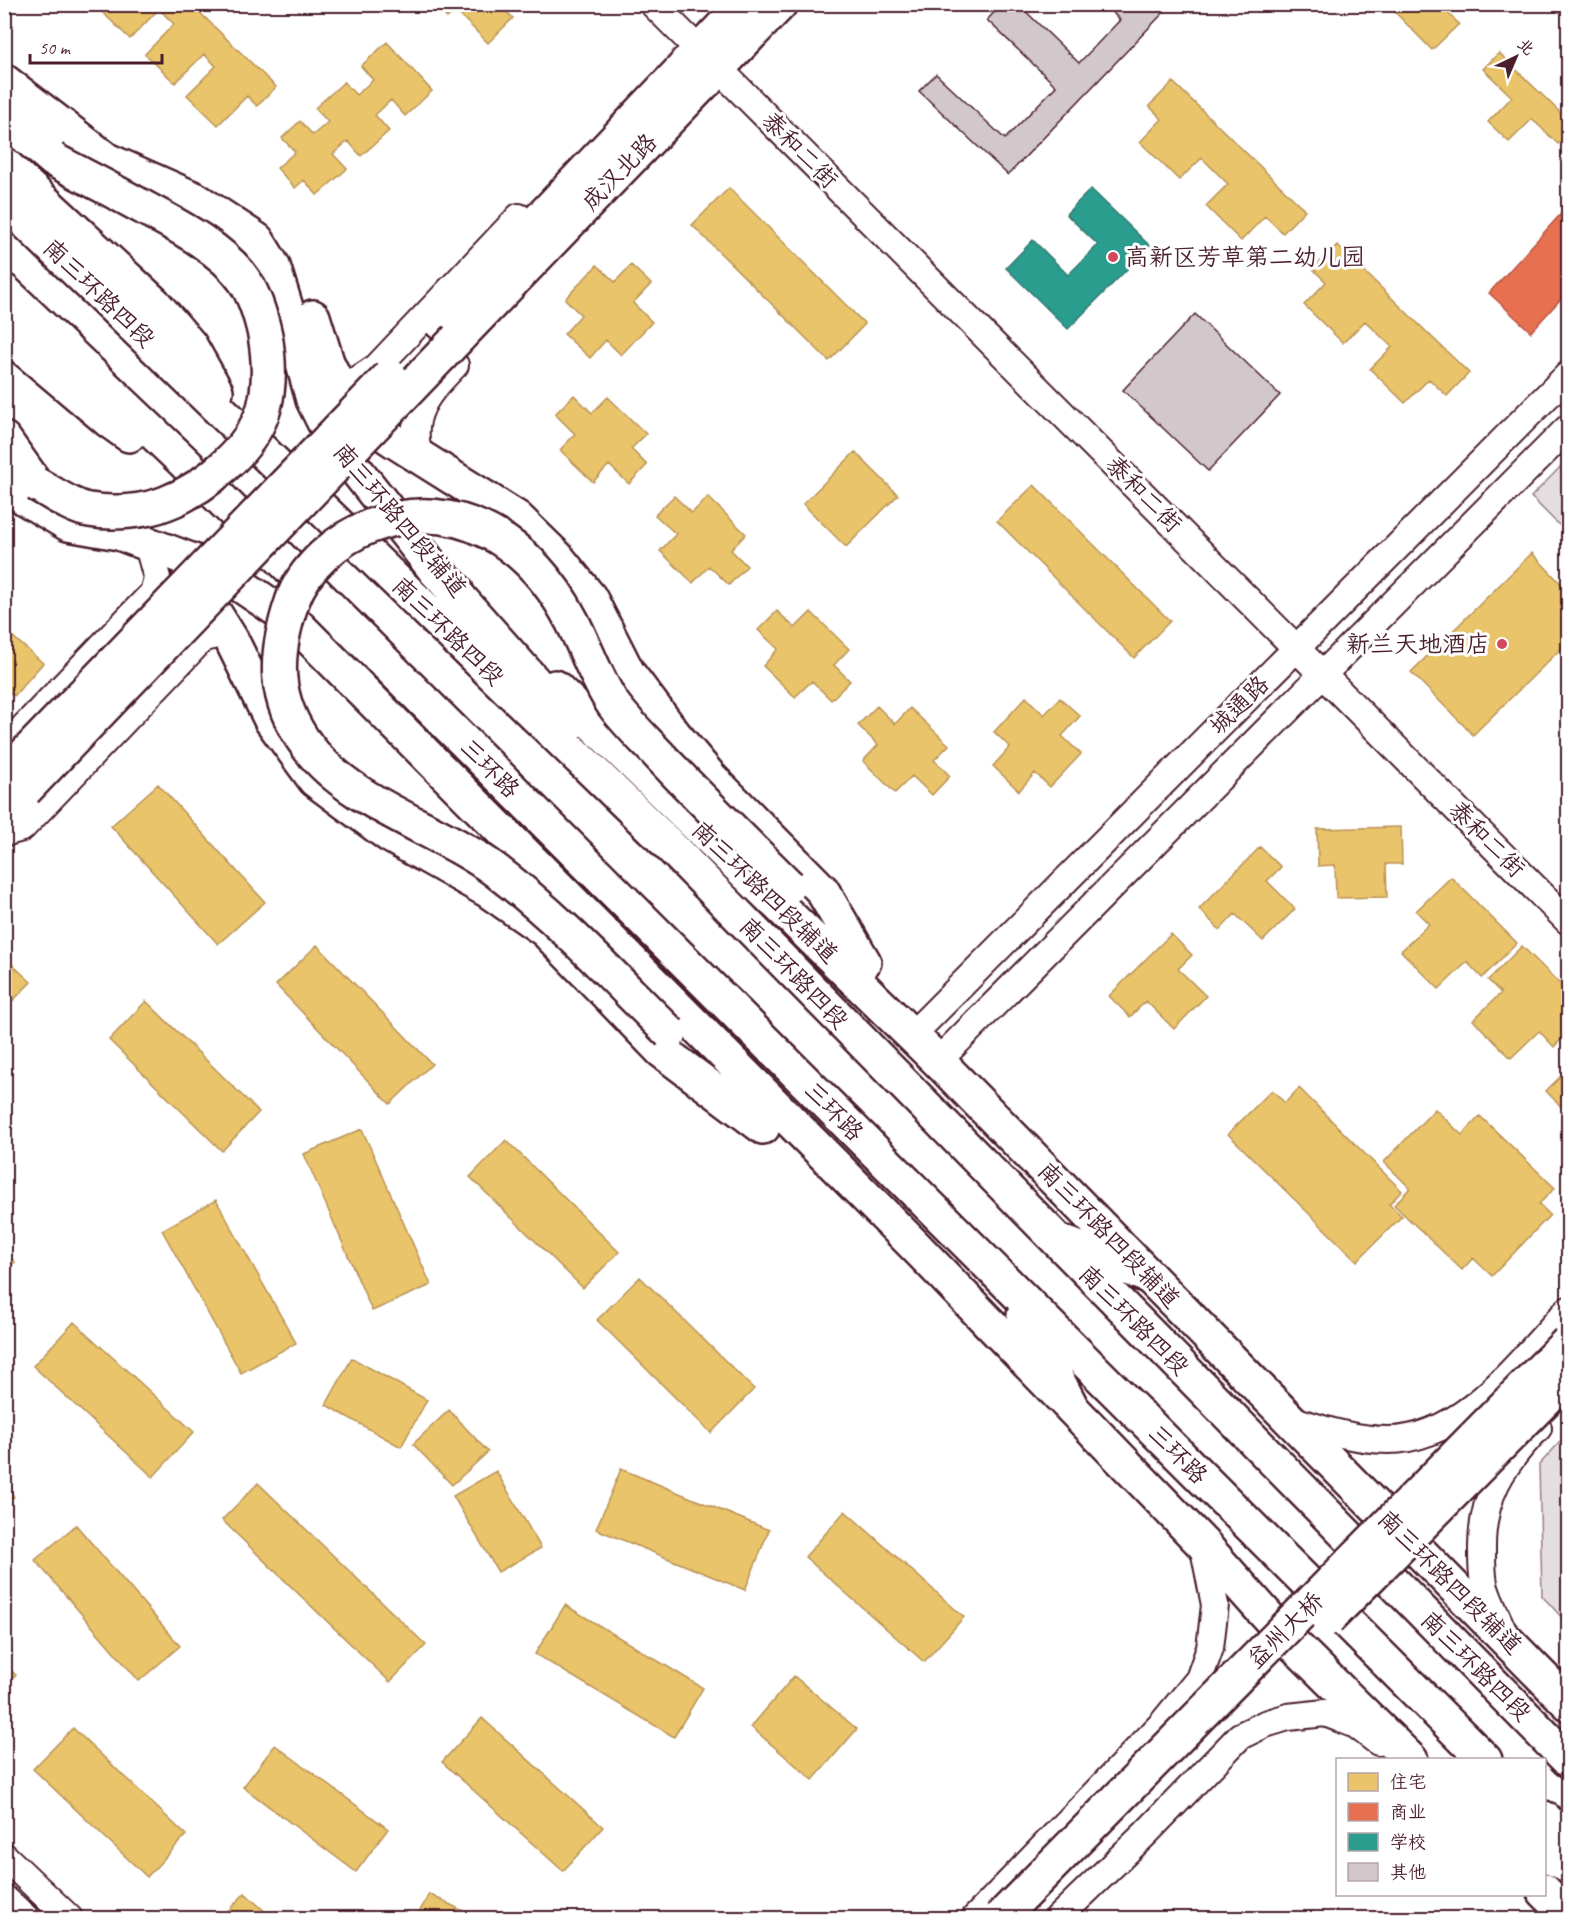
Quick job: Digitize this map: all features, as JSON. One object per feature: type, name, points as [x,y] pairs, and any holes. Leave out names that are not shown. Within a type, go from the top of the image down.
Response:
[{"type":"main road","name":"成汉北路","points":[[709,60],[744,4]]},
{"type":"main road","name":"成汉北路","points":[[9,780],[449,331],[709,60],[780,4]]},
{"type":"main road","name":"南三环路四段辅道","points":[[4,81],[107,160],[195,199],[257,240],[273,266],[313,400],[334,442],[435,570],[938,1061],[1569,1703]]},
{"type":"main road","points":[[4,118],[54,160],[194,235],[219,254],[245,280],[261,317],[267,347],[268,380],[263,408],[249,439],[232,459],[207,478],[166,503],[150,508],[117,511],[87,510],[20,482],[4,452]]},
{"type":"main road","points":[[4,164],[154,303],[190,345],[234,424]]},
{"type":"main road","name":"南三环路四段","points":[[4,201],[665,841],[1569,1760]]},
{"type":"main road","points":[[257,240],[299,292],[313,316],[327,362],[338,383],[362,418],[517,519],[556,556],[590,598],[628,673],[667,725],[711,778],[822,890],[911,1036]]},
{"type":"main road","points":[[4,291],[184,462]]},
{"type":"main road","points":[[6,334],[108,420],[145,447],[154,453],[184,462]]},
{"type":"main road","points":[[4,439],[26,500],[68,524],[119,533],[201,564],[242,586],[292,620],[916,1247],[1203,1544],[1287,1638],[1409,1758]]},
{"type":"main road","name":"三环路","points":[[184,462],[1483,1758]]},
{"type":"main road","points":[[764,1127],[529,897],[492,868],[332,774],[306,745],[284,704],[278,661],[283,630],[296,590],[323,556],[355,532],[386,520],[425,516],[467,521],[488,530],[528,561],[552,590],[571,618],[613,704],[671,768],[864,962]]},
{"type":"main road","points":[[147,542],[173,561],[199,588],[217,638],[271,720],[315,780],[388,835],[487,890],[546,931],[662,1051],[764,1127],[916,1247]]},
{"type":"main road","points":[[435,570],[802,982]]},
{"type":"main road","points":[[1054,1239],[1150,1277]]},
{"type":"main road","points":[[1010,1287],[1072,1408]]},
{"type":"main road","name":"益州大桥","points":[[1000,1918],[1569,1342]]},
{"type":"main road","name":"益州大桥","points":[[1031,1918],[1569,1377]]},
{"type":"main road","points":[[1546,1819],[1569,1842]]},
{"type":"main road","points":[[1546,1855],[1569,1865]]},
{"type":"main road","points":[[1546,1892],[1569,1915]]},
{"type":"street","name":"泰和二街","points":[[653,4],[1569,921]]},
{"type":"street","points":[[338,383],[356,381],[377,367],[653,78],[709,60]]},
{"type":"street","points":[[419,456],[416,444],[418,411],[430,391],[688,123],[709,60]]},
{"type":"street","name":"城通路","points":[[911,1036],[1569,375]]},
{"type":"street","name":"城通路","points":[[938,1061],[1569,428]]},
{"type":"street","points":[[9,780],[153,593],[157,578],[147,542]]},
{"type":"street","points":[[4,833],[22,828],[217,638],[211,611],[199,590],[183,583],[153,593]]},
{"type":"street","points":[[1287,1418],[1338,1434],[1390,1440],[1412,1437],[1429,1431],[1467,1412],[1492,1391],[1569,1310]]},
{"type":"street","points":[[1507,1640],[1485,1587],[1482,1553],[1487,1504],[1505,1465],[1569,1396]]},
{"type":"street","points":[[1467,1412],[1458,1431],[1455,1448],[1464,1461],[1473,1469],[1487,1473],[1505,1465]]},
{"type":"street","points":[[975,1918],[1161,1725],[1199,1679],[1210,1648],[1215,1605],[1203,1544]]},
{"type":"street","points":[[1058,1918],[1146,1833],[1240,1736],[1265,1724],[1288,1717],[1325,1713],[1356,1725],[1397,1758]]},
{"type":"street","points":[[4,1856],[69,1918]]},
{"type":"street","points":[[4,1898],[26,1918]]},
{"type":"shaded area","points":[[1568,459],[1568,515],[1559,525],[1531,497]]},
{"type":"shaded area","points":[[1568,1433],[1568,1624],[1542,1596],[1539,1465]]},
{"type":"building: 住宅","points":[[109,4],[191,4],[276,87],[257,106],[247,96],[218,125],[187,95],[216,66],[204,54],[175,83],[145,54],[174,24],[159,9],[130,39],[102,12]]},
{"type":"building: 住宅","points":[[437,4],[499,4],[513,18],[488,43],[455,10],[447,18],[435,6]]},
{"type":"building: 住宅","points":[[1387,4],[1439,4],[1459,24],[1432,50]]},
{"type":"building: 住宅","points":[[387,42],[432,91],[405,116],[391,100],[375,115],[389,131],[361,156],[348,141],[333,154],[347,169],[317,195],[304,180],[295,188],[277,168],[295,152],[282,138],[300,121],[313,135],[328,122],[315,108],[344,82],[356,95],[373,80],[361,66]]},
{"type":"building: 住宅","points":[[1499,53],[1568,120],[1568,133],[1558,144],[1532,119],[1509,142],[1488,122],[1512,97],[1483,69]]},
{"type":"building: 住宅","points":[[1173,82],[1305,210],[1283,233],[1265,216],[1241,241],[1206,206],[1228,184],[1202,158],[1179,180],[1140,142],[1162,119],[1149,106]]},
{"type":"building: 住宅","points":[[729,188],[865,324],[829,361],[692,225]]},
{"type":"building: 住宅","points":[[1337,245],[1469,373],[1447,396],[1429,379],[1405,403],[1370,369],[1392,347],[1365,321],[1343,343],[1304,305],[1326,282],[1313,269]]},
{"type":"building: 住宅","points":[[597,265],[615,282],[631,265],[651,284],[633,303],[652,322],[621,355],[606,340],[590,358],[564,334],[581,315],[565,299]]},
{"type":"building: 住宅","points":[[574,395],[592,413],[608,397],[646,434],[631,449],[647,465],[629,484],[609,465],[593,482],[560,450],[575,434],[555,414]]},
{"type":"building: 住宅","points":[[855,452],[898,495],[846,547],[803,504]]},
{"type":"building: 住宅","points":[[1034,485],[1170,621],[1134,658],[997,521]]},
{"type":"building: 住宅","points":[[674,496],[692,513],[708,497],[746,534],[731,550],[747,566],[729,585],[709,566],[693,583],[660,551],[676,534],[655,515]]},
{"type":"building: 住宅","points":[[1532,553],[1568,591],[1568,642],[1473,735],[1411,672]]},
{"type":"building: 住宅","points":[[777,611],[795,628],[811,612],[849,649],[834,665],[850,681],[831,700],[812,681],[795,697],[763,666],[778,649],[758,630]]},
{"type":"building: 住宅","points":[[4,629],[43,663],[14,696],[4,688]]},
{"type":"building: 住宅","points":[[1026,697],[1044,715],[1060,698],[1080,716],[1062,736],[1081,754],[1050,787],[1035,773],[1019,791],[993,766],[1010,747],[994,732]]},
{"type":"building: 住宅","points":[[877,706],[895,724],[910,708],[949,745],[934,760],[950,776],[932,795],[912,776],[895,793],[863,761],[878,745],[858,725]]},
{"type":"building: 住宅","points":[[158,784],[265,902],[218,944],[111,826]]},
{"type":"building: 住宅","points":[[1401,827],[1402,864],[1386,864],[1387,897],[1336,898],[1335,865],[1318,866],[1317,829]]},
{"type":"building: 住宅","points":[[1260,847],[1281,867],[1267,881],[1295,909],[1263,941],[1235,914],[1220,930],[1199,909]]},
{"type":"building: 住宅","points":[[1451,877],[1517,943],[1482,978],[1467,962],[1439,989],[1401,951],[1429,924],[1416,911]]},
{"type":"building: 住宅","points":[[1171,934],[1192,955],[1178,969],[1206,996],[1174,1029],[1146,1001],[1130,1017],[1109,996]]},
{"type":"building: 住宅","points":[[317,945],[432,1064],[390,1104],[276,985]]},
{"type":"building: 住宅","points":[[1522,946],[1568,992],[1568,1032],[1554,1047],[1539,1031],[1511,1058],[1473,1020],[1501,993],[1488,980]]},
{"type":"building: 住宅","points":[[4,957],[31,982],[4,1010]]},
{"type":"building: 住宅","points":[[146,1001],[259,1112],[222,1151],[109,1040]]},
{"type":"building: 住宅","points":[[1568,1069],[1568,1114],[1546,1091]]},
{"type":"building: 住宅","points":[[1299,1088],[1402,1191],[1389,1204],[1402,1216],[1357,1261],[1228,1134],[1272,1090],[1285,1103]]},
{"type":"building: 住宅","points":[[1435,1109],[1462,1135],[1480,1116],[1555,1188],[1539,1204],[1550,1215],[1492,1276],[1473,1258],[1462,1270],[1394,1205],[1410,1188],[1384,1162]]},
{"type":"building: 住宅","points":[[362,1129],[431,1285],[372,1311],[304,1154]]},
{"type":"building: 住宅","points":[[506,1140],[619,1252],[583,1288],[470,1177]]},
{"type":"building: 住宅","points":[[216,1200],[296,1343],[241,1373],[162,1230]]},
{"type":"building: 住宅","points":[[4,1251],[15,1262],[4,1273]]},
{"type":"building: 住宅","points":[[640,1277],[754,1389],[711,1433],[597,1320]]},
{"type":"building: 住宅","points":[[74,1322],[194,1432],[153,1477],[33,1366]]},
{"type":"building: 住宅","points":[[352,1358],[427,1400],[401,1447],[326,1405]]},
{"type":"building: 住宅","points":[[449,1410],[488,1452],[452,1485],[413,1444]]},
{"type":"building: 住宅","points":[[621,1469],[769,1530],[745,1590],[596,1529]]},
{"type":"building: 住宅","points":[[496,1471],[541,1548],[498,1572],[453,1496]]},
{"type":"building: 住宅","points":[[4,1481],[14,1497],[4,1503]]},
{"type":"building: 住宅","points":[[258,1483],[426,1645],[390,1682],[222,1520]]},
{"type":"building: 住宅","points":[[845,1511],[964,1617],[924,1662],[805,1557]]},
{"type":"building: 住宅","points":[[76,1525],[180,1646],[139,1681],[35,1560]]},
{"type":"building: 住宅","points":[[565,1605],[703,1688],[674,1737],[535,1654]]},
{"type":"building: 住宅","points":[[4,1664],[16,1675],[4,1687]]},
{"type":"building: 住宅","points":[[794,1676],[857,1729],[813,1780],[751,1727]]},
{"type":"building: 住宅","points":[[482,1718],[603,1827],[563,1871],[442,1762]]},
{"type":"building: 住宅","points":[[73,1728],[186,1835],[147,1877],[33,1769]]},
{"type":"building: 住宅","points":[[275,1745],[388,1829],[356,1872],[243,1787]]},
{"type":"building: 住宅","points":[[245,1893],[272,1918],[221,1918]]},
{"type":"building: 住宅","points":[[429,1894],[477,1918],[416,1918]]},
{"type":"building: 商业","points":[[1568,206],[1568,291],[1531,332],[1489,293]]},
{"type":"building: 学校","name":"高新区芳草第二幼儿园","points":[[1091,189],[1150,246],[1068,329],[1006,268],[1033,240],[1068,275],[1098,245],[1066,214]]},
{"type":"building: 其他","points":[[1002,4],[1018,4],[1079,63],[1120,20],[1104,4],[1160,4],[1166,10],[1008,175],[919,91],[936,74],[1005,139],[1056,86],[987,20]]},
{"type":"building: 其他","points":[[1195,314],[1280,395],[1208,471],[1123,390]]},
{"type":"place","name":"高新区芳草第二幼儿园","points":[[1113,257]]},
{"type":"place","name":"新兰天地酒店","points":[[1502,644]]}]
